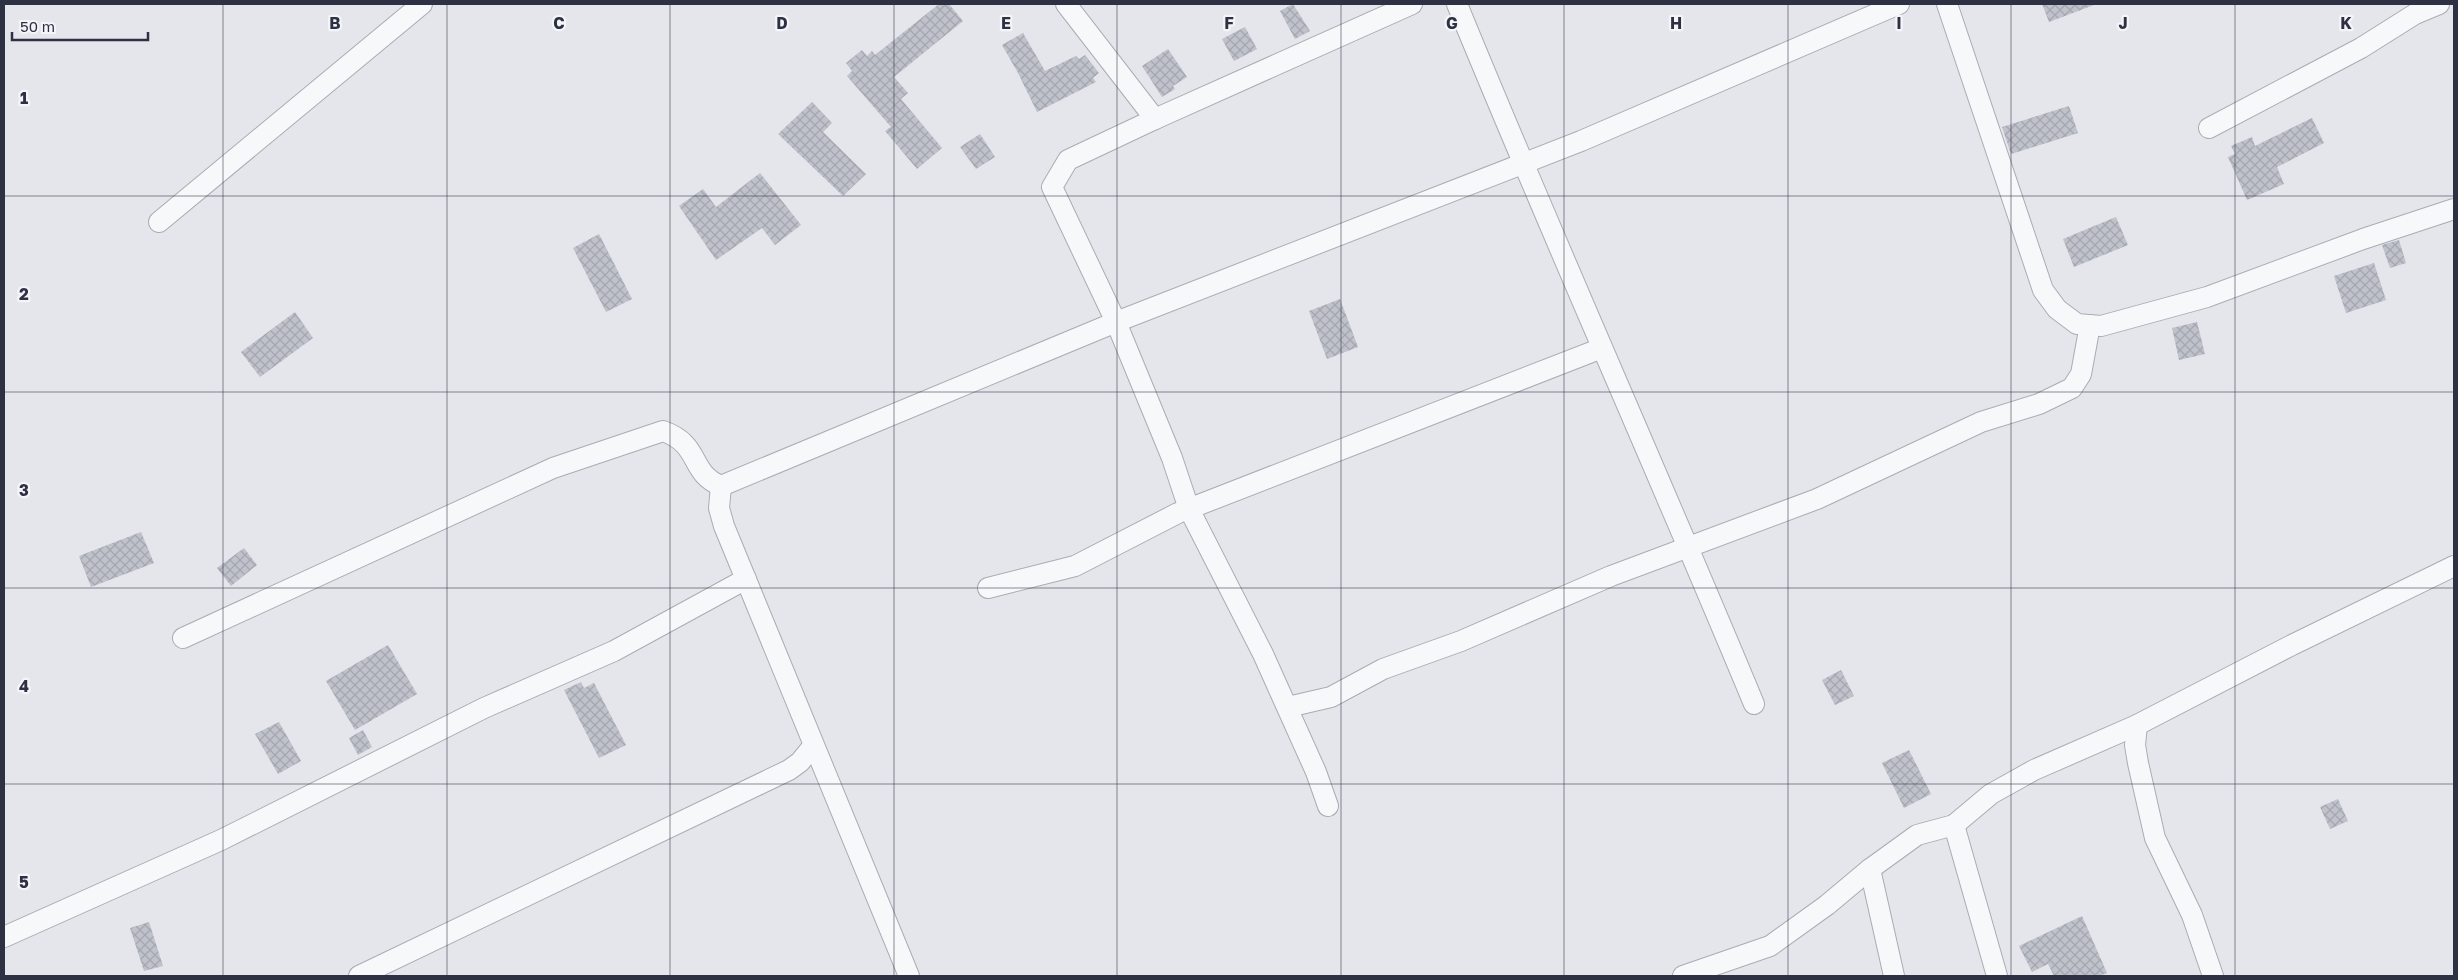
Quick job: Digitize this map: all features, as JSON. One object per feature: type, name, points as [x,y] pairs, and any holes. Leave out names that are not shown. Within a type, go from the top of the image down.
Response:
[{"type":"street","points":[[159,222],[422,4]]},
{"type":"street","points":[[1066,4],[1154,118]]},
{"type":"street","points":[[1328,806],[1288,707],[1189,508],[1172,458],[1116,322],[1052,187],[1068,160],[1154,118],[1412,4]]},
{"type":"street","points":[[1457,4],[1522,164],[1690,548],[1754,704]]},
{"type":"street","points":[[183,638],[553,468],[662,432],[676,436],[685,443],[694,455],[701,472],[709,481],[721,486],[1116,322],[1581,141],[1899,4]]},
{"type":"street","points":[[1947,4],[2043,290],[2057,309],[2077,324],[2101,326],[2207,298],[2363,240],[2454,209]]},
{"type":"street","points":[[2209,128],[2361,48],[2415,14],[2439,4]]},
{"type":"street","points":[[1288,707],[1331,697],[1383,670],[1460,641],[1610,576],[1690,548],[1817,499],[1981,422],[2039,404],[2072,388],[2081,374],[2090,325]]},
{"type":"street","points":[[988,588],[1075,566],[1189,508],[1602,348]]},
{"type":"street","points":[[721,486],[719,508],[746,579],[909,976]]},
{"type":"street","points":[[1682,976],[1770,946],[1827,905],[1870,869],[1917,835],[1954,825],[1991,794],[2025,775],[2137,725],[2292,645],[2454,566]]},
{"type":"street","points":[[4,937],[220,840],[484,708],[614,651],[746,579]]},
{"type":"street","points":[[2137,725],[2135,745],[2155,838],[2192,915],[2212,976]]},
{"type":"street","points":[[359,976],[789,770],[800,762],[813,746]]},
{"type":"street","points":[[1954,825],[1997,976]]},
{"type":"street","points":[[1870,869],[1894,976]]},
{"type":"building","points":[[939,4],[949,4],[963,21],[894,77],[908,93],[901,99],[942,148],[917,169],[885,131],[891,127],[847,76],[852,71],[846,63],[862,50],[867,56],[872,51],[875,55]]},
{"type":"building","points":[[1293,4],[1310,31],[1295,39],[1280,11]]},
{"type":"building","points":[[2042,4],[2094,4],[2094,5],[2049,22]]},
{"type":"building","points":[[1245,27],[1257,49],[1234,61],[1222,39]]},
{"type":"building","points":[[1023,33],[1045,71],[1076,56],[1079,59],[1085,55],[1099,73],[1093,78],[1096,82],[1037,112],[1002,45]]},
{"type":"building","points":[[1168,49],[1187,77],[1173,86],[1175,89],[1162,97],[1142,66]]},
{"type":"building","points":[[812,102],[832,123],[823,132],[866,174],[843,196],[778,134]]},
{"type":"building","points":[[2069,106],[2078,133],[2011,154],[2002,127]]},
{"type":"building","points":[[2312,118],[2324,143],[2277,167],[2284,184],[2247,200],[2228,157],[2235,154],[2231,146],[2252,137],[2255,146]]},
{"type":"building","points":[[980,134],[995,157],[976,169],[960,147]]},
{"type":"building","points":[[760,173],[801,225],[775,245],[762,228],[716,260],[679,206],[703,189],[716,207]]},
{"type":"building","points":[[2116,217],[2128,245],[2074,267],[2063,239]]},
{"type":"building","points":[[599,234],[632,299],[606,312],[573,248]]},
{"type":"building","points":[[2399,240],[2406,263],[2390,268],[2382,245]]},
{"type":"building","points":[[2374,263],[2386,300],[2346,313],[2334,276]]},
{"type":"building","points":[[1340,299],[1358,347],[1327,359],[1309,311]]},
{"type":"building","points":[[295,312],[313,338],[260,377],[241,352]]},
{"type":"building","points":[[2197,322],[2205,354],[2179,360],[2172,328]]},
{"type":"building","points":[[141,532],[154,563],[91,587],[79,556]]},
{"type":"building","points":[[244,548],[257,565],[231,586],[217,568]]},
{"type":"building","points":[[388,645],[417,694],[355,730],[326,681]]},
{"type":"building","points":[[1841,670],[1854,696],[1835,705],[1822,680]]},
{"type":"building","points":[[581,682],[584,688],[594,683],[626,745],[599,758],[564,690]]},
{"type":"building","points":[[279,722],[301,761],[278,774],[255,734]]},
{"type":"building","points":[[363,730],[372,747],[358,755],[349,738]]},
{"type":"building","points":[[1909,750],[1931,794],[1904,808],[1882,763]]},
{"type":"building","points":[[2338,799],[2348,821],[2330,829],[2320,807]]},
{"type":"building","points":[[2082,916],[2107,973],[2099,976],[2054,976],[2048,964],[2032,972],[2019,946]]},
{"type":"building","points":[[149,922],[163,966],[144,971],[130,928]]}]
